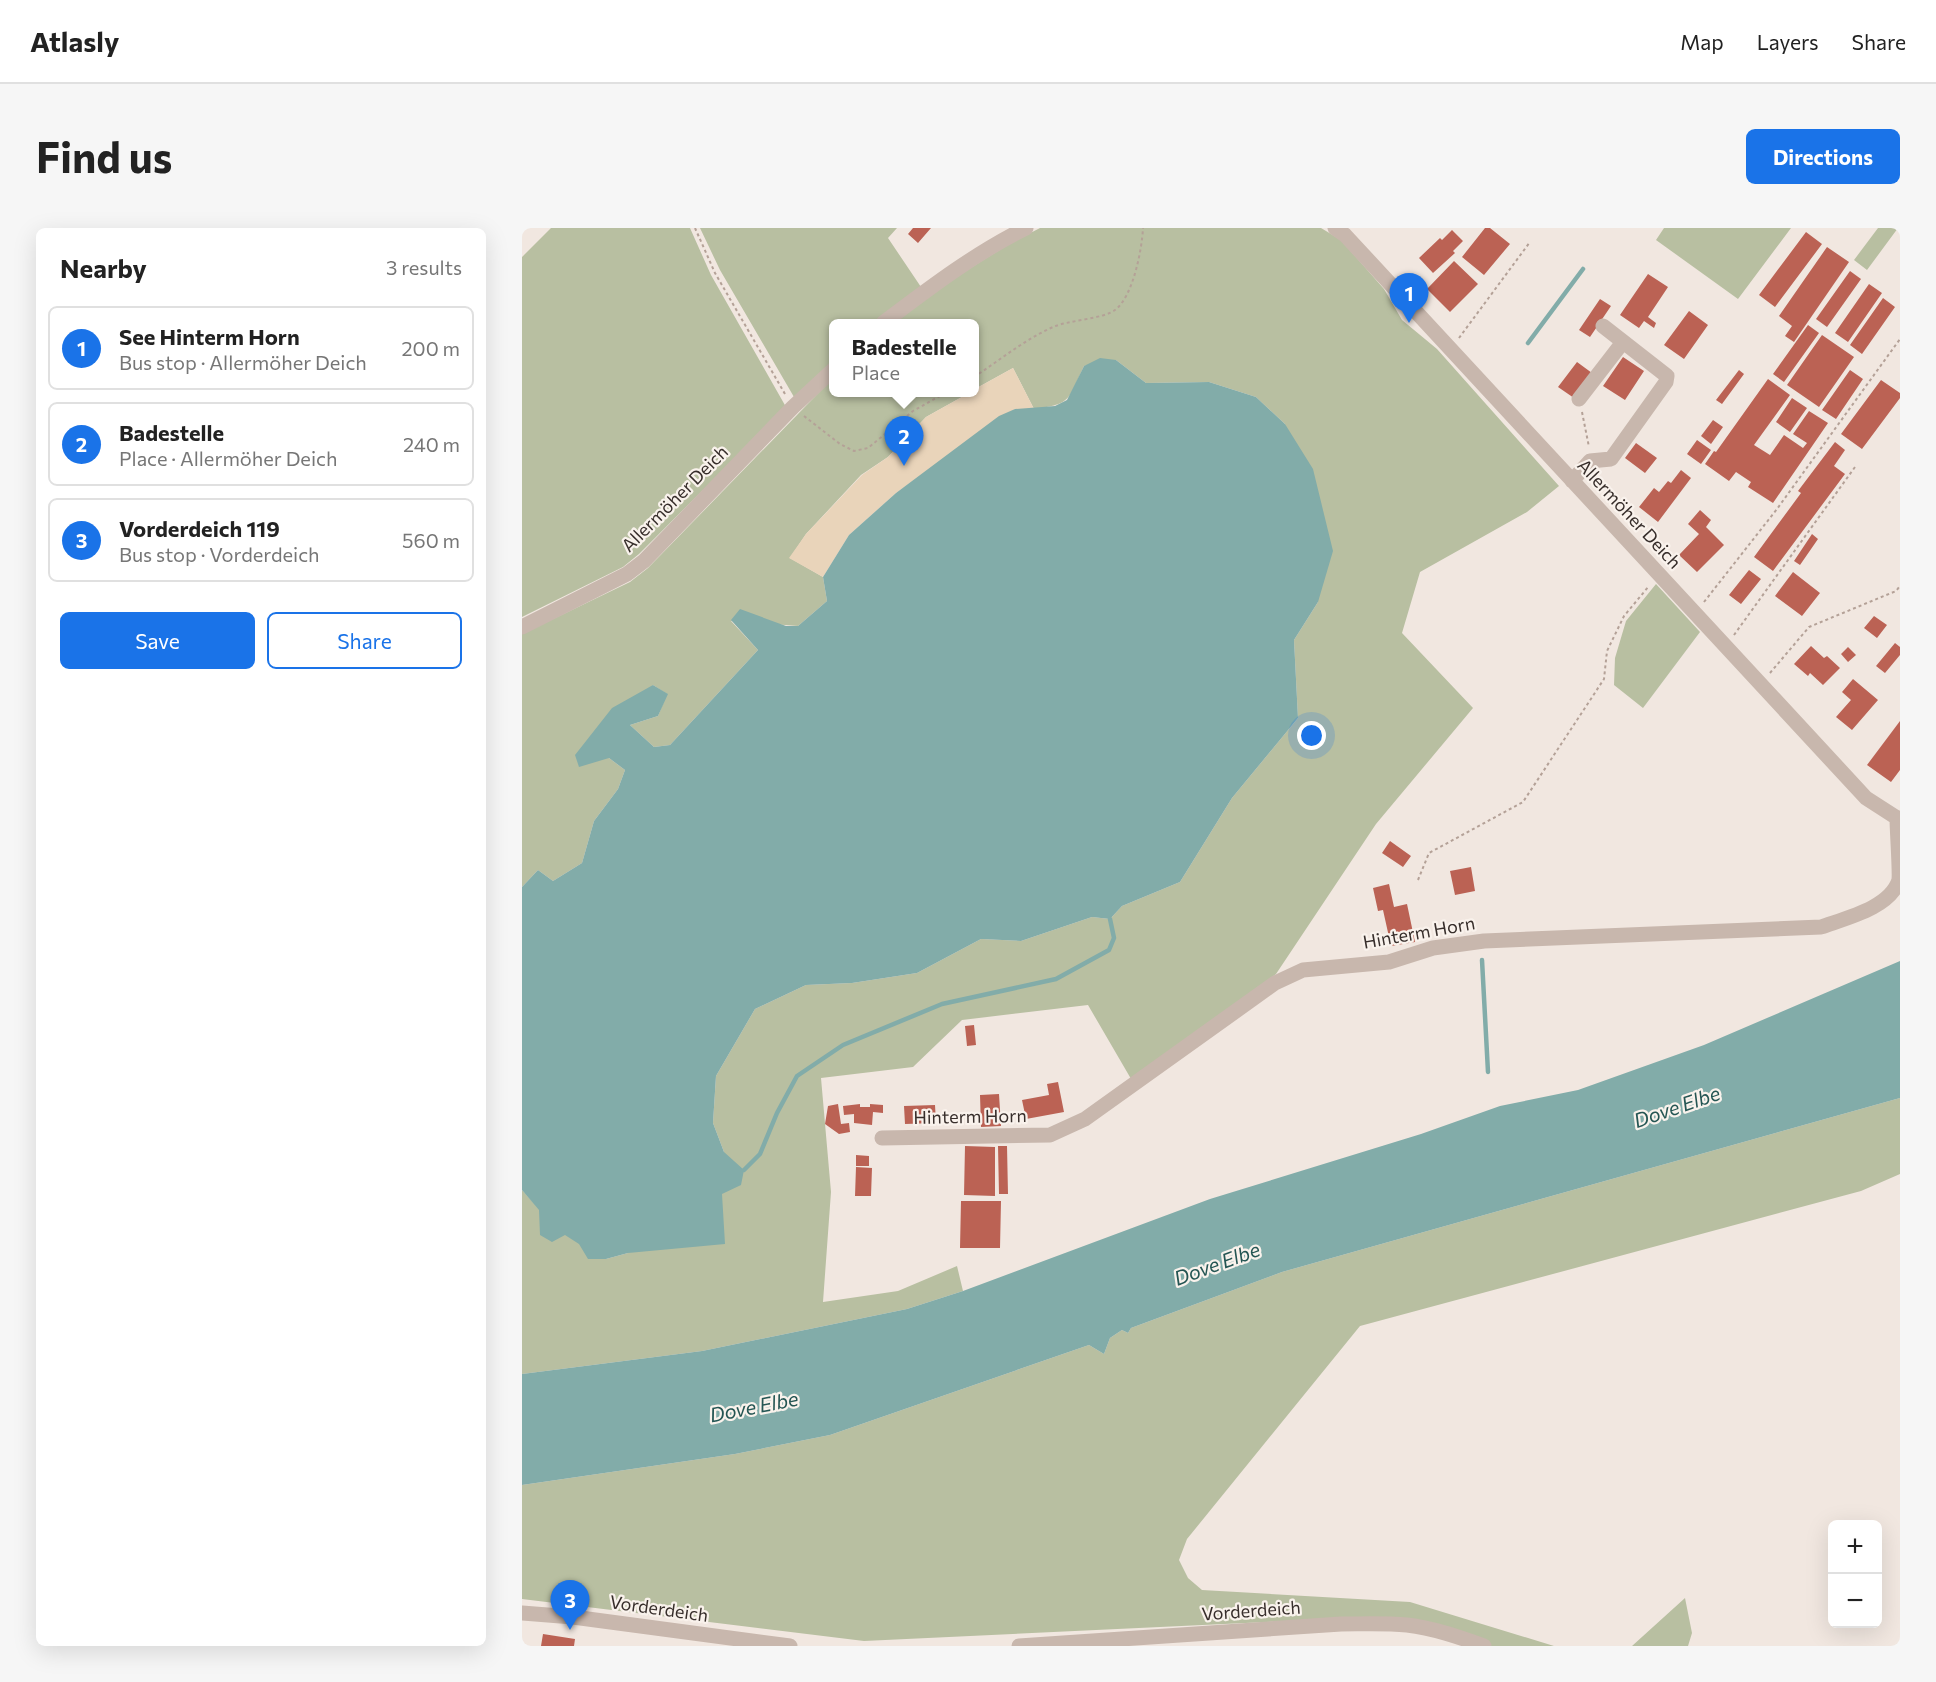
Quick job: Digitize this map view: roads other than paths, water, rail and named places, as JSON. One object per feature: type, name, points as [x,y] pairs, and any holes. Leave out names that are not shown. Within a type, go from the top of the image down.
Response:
[{"type":"street","points":[[890,319],[953,272],[1026,228]]},
{"type":"street","name":"Allermöher Deich","points":[[1335,228],[1345,235],[1866,798],[1898,818]]},
{"type":"street","points":[[1572,481],[1590,461],[1611,459],[1666,382],[1667,376],[1603,326]]},
{"type":"street","points":[[1579,399],[1623,342]]},
{"type":"street","name":"Allermöher Deich","points":[[522,627],[627,574],[644,561],[793,407],[829,374]]},
{"type":"street","name":"Hinterm Horn","points":[[882,1138],[1050,1135],[1085,1119],[1275,983],[1303,970],[1389,962],[1433,948],[1484,941],[1821,927],[1863,913],[1890,895],[1899,879],[1898,818]]},
{"type":"street","name":"Vorderdeich","points":[[522,1613],[573,1617],[790,1646]]},
{"type":"street","name":"Vorderdeich","points":[[1019,1646],[1341,1624],[1377,1624],[1428,1629],[1484,1646]]},
{"type":"water","points":[[1100,358],[1116,360],[1146,383],[1209,382],[1256,397],[1285,424],[1313,469],[1333,551],[1318,602],[1294,640],[1298,718],[1232,798],[1180,882],[1122,906],[1110,919],[1092,917],[1021,941],[981,939],[917,973],[852,983],[806,985],[755,1009],[716,1076],[713,1123],[724,1152],[744,1170],[741,1185],[722,1194],[725,1244],[628,1253],[606,1259],[588,1259],[579,1244],[565,1235],[552,1242],[540,1235],[539,1210],[522,1190],[522,887],[538,870],[553,881],[582,863],[594,821],[618,789],[625,770],[609,758],[579,767],[575,755],[612,708],[653,685],[668,694],[658,716],[630,725],[654,747],[670,745],[758,650],[731,620],[740,609],[786,626],[798,626],[827,601],[823,577],[849,535],[896,493],[999,416],[1015,409],[1055,406],[1067,400],[1084,366]]},
{"type":"water","name":"Dove Elbe","points":[[1900,961],[1900,1098],[1282,1272],[1131,1328],[1128,1333],[1122,1330],[1110,1338],[1104,1354],[1089,1345],[830,1435],[735,1454],[522,1485],[522,1374],[702,1351],[907,1309],[963,1291],[1210,1199],[1421,1134],[1500,1106],[1578,1090],[1704,1045]]},
{"type":"waterway","points":[[1528,343],[1583,269]]},
{"type":"waterway","points":[[744,1170],[760,1154],[777,1113],[797,1076],[843,1045],[942,1004],[1056,979],[1109,950],[1114,938],[1110,919]]},
{"type":"waterway","points":[[1482,960],[1488,1072]]},
{"type":"place","name":"See Hinterm Horn","points":[[1409,323]]},
{"type":"place","name":"Badestelle","points":[[904,466]]},
{"type":"place","name":"Vorderdeich 119","points":[[570,1630]]}]
